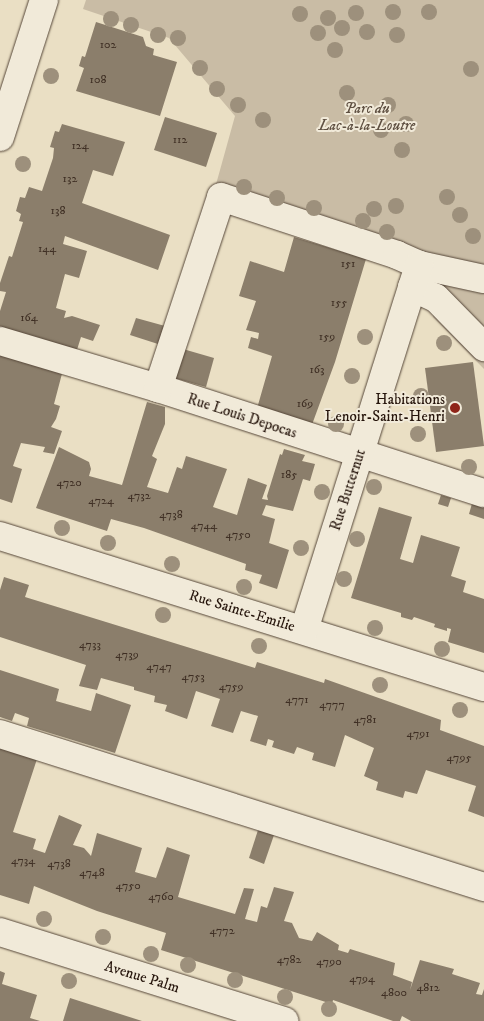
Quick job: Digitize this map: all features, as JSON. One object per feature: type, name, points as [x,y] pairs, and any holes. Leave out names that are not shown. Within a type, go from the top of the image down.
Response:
[{"type":"street","points":[[0,137],[44,0]]},
{"type":"street","points":[[158,388],[221,196],[397,255],[484,347]]},
{"type":"street","points":[[416,276],[484,279]]},
{"type":"street","name":"Rue Butternut","points":[[304,630],[416,276]]},
{"type":"street","name":"Rue Louis Depocas","points":[[0,341],[158,388],[484,493]]},
{"type":"street","name":"Rue Sainte-Emilie","points":[[0,536],[484,688]]},
{"type":"street","points":[[0,734],[484,887]]},
{"type":"street","name":"Avenue Palm","points":[[0,932],[284,1021]]},
{"type":"green space","name":"Parc du Lac-à-la-Loutre","points":[[86,0],[484,0],[484,369],[433,317],[448,270],[215,188],[235,116],[169,38],[83,9]]},
{"type":"building","points":[[96,22],[143,37],[146,46],[154,49],[153,55],[177,62],[160,116],[76,91],[84,68],[79,66],[82,56],[85,57]]},
{"type":"building","points":[[165,117],[217,133],[206,167],[154,150]]},
{"type":"building","points":[[62,124],[125,142],[113,176],[93,170],[82,203],[170,235],[158,270],[65,236],[63,244],[87,251],[79,278],[65,274],[56,308],[66,311],[64,318],[72,316],[100,325],[93,341],[81,337],[76,353],[0,330],[0,311],[6,292],[0,291],[0,283],[9,256],[12,257],[23,222],[19,221],[21,214],[16,211],[20,197],[25,198],[29,187],[42,191],[53,158],[54,148],[50,147],[55,131],[59,132]]},
{"type":"building","points":[[294,237],[366,259],[335,362],[310,430],[256,412],[272,356],[248,348],[251,337],[258,339],[259,333],[246,330],[256,301],[239,296],[250,261],[284,272]]},
{"type":"building","points":[[136,318],[165,326],[158,344],[130,335]]},
{"type":"building","points":[[0,346],[64,366],[54,404],[60,406],[51,427],[62,431],[54,454],[43,452],[45,447],[21,443],[13,466],[22,469],[12,503],[0,499]]},
{"type":"building","points":[[183,349],[214,358],[206,387],[174,378]]},
{"type":"building","name":"Habitations Lenoir-Saint-Henri","points":[[473,362],[484,446],[436,452],[425,368]]},
{"type":"building","points":[[147,402],[165,407],[165,424],[152,456],[157,459],[147,487],[168,493],[177,467],[182,469],[186,456],[227,469],[213,507],[237,515],[248,478],[267,485],[262,499],[268,500],[267,496],[280,454],[282,455],[284,449],[305,455],[302,461],[315,464],[310,481],[303,479],[293,511],[266,505],[262,515],[275,519],[269,543],[289,550],[277,589],[259,583],[262,575],[245,570],[246,564],[144,528],[111,519],[107,531],[36,508],[59,447],[89,462],[91,469],[89,476],[122,485]]},
{"type":"building","points":[[441,495],[451,498],[448,507],[438,504]]},
{"type":"building","points":[[473,500],[484,503],[484,519],[469,514]]},
{"type":"building","points":[[379,507],[412,517],[400,559],[413,563],[421,535],[460,547],[451,576],[466,581],[463,592],[484,599],[484,653],[448,642],[451,629],[447,628],[447,631],[434,627],[435,624],[414,617],[412,620],[401,617],[401,613],[351,598]]},
{"type":"building","points":[[4,577],[29,585],[25,597],[255,668],[257,662],[324,683],[325,679],[441,720],[440,730],[484,746],[484,817],[468,811],[476,786],[426,770],[417,794],[405,791],[403,798],[376,790],[378,782],[364,776],[374,748],[345,735],[335,767],[312,760],[314,753],[297,747],[294,754],[272,747],[274,741],[268,739],[266,746],[250,741],[258,716],[241,711],[233,733],[211,726],[220,699],[196,691],[187,719],[165,711],[167,705],[154,702],[155,696],[134,690],[134,687],[101,678],[97,690],[79,686],[86,665],[0,637],[0,590]]},
{"type":"building","points":[[0,670],[59,689],[56,701],[91,711],[96,693],[131,705],[115,753],[27,726],[29,718],[15,713],[12,721],[0,717]]},
{"type":"building","points":[[0,747],[37,759],[13,832],[36,839],[33,849],[45,853],[59,815],[82,825],[73,845],[84,848],[91,856],[97,833],[142,848],[135,872],[156,878],[167,847],[190,855],[178,897],[235,914],[244,888],[254,889],[245,919],[257,922],[261,906],[267,908],[274,887],[294,892],[284,921],[292,923],[299,938],[312,941],[317,932],[339,945],[338,950],[348,953],[350,949],[395,963],[393,975],[412,982],[410,990],[420,960],[454,969],[452,974],[480,983],[476,994],[482,995],[484,989],[484,1021],[411,1021],[402,1016],[400,1021],[393,1021],[333,1000],[332,1004],[161,950],[166,933],[97,911],[34,886],[29,904],[0,895]]},
{"type":"building","points":[[258,830],[274,835],[264,864],[249,858]]},
{"type":"building","points":[[0,971],[5,973],[2,984],[37,995],[30,1018],[40,1021],[0,1021]]},
{"type":"building","points":[[70,998],[142,1021],[63,1021]]},
{"type":"place","name":"Habitations Lenoir-Saint-Henri","points":[[455,408]]}]
